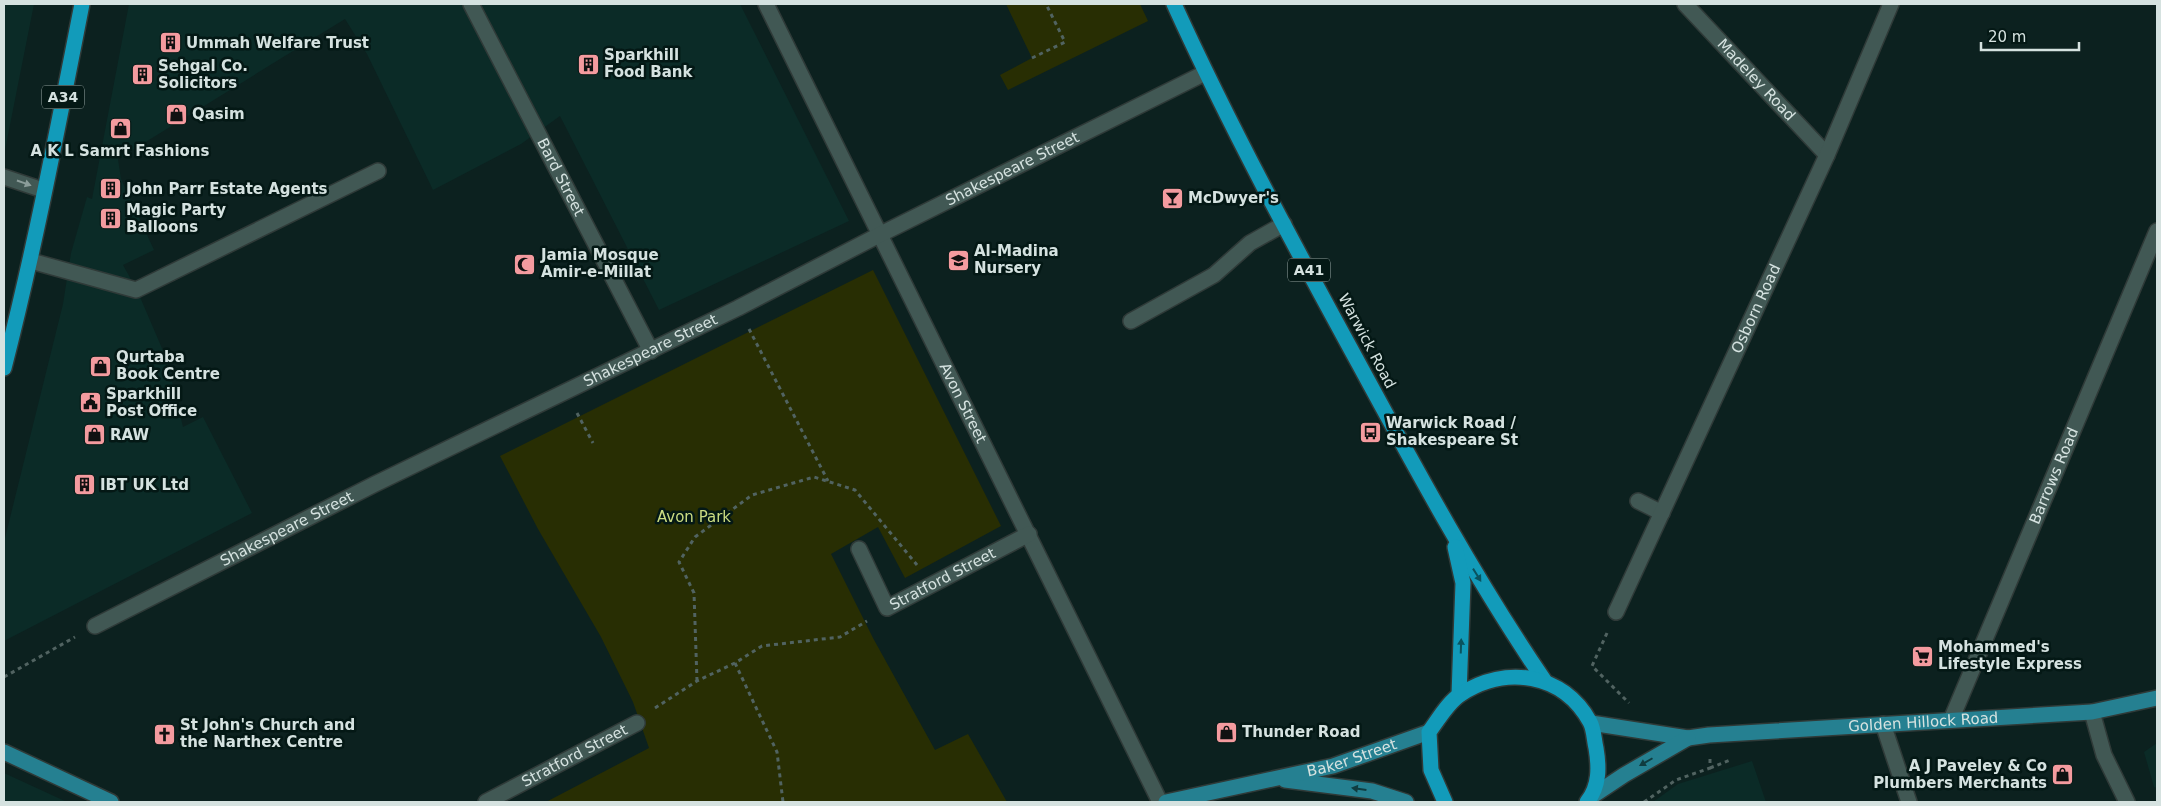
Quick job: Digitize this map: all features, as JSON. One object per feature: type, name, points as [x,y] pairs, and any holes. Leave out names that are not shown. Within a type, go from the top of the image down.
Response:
[{"type":"highway","name":"A34","points":[[4,368],[31,261],[82,4]]},
{"type":"highway","name":"Warwick Road","points":[[1174,4],[1205,73],[1284,224],[1451,533],[1544,680]]},
{"type":"highway","name":"Warwick Road","points":[[1451,533],[1463,583],[1460,694]]},
{"type":"highway","points":[[1445,802],[1431,770],[1429,732],[1460,694],[1489,680],[1518,677],[1544,680],[1575,700],[1591,723],[1600,768],[1589,800]]},
{"type":"main road","name":"Golden Hillock Road","points":[[1591,723],[1688,738],[1709,735],[2092,712],[2157,698]]},
{"type":"main road","name":"Baker Street","points":[[1166,802],[1333,766],[1429,732]]},
{"type":"main road","name":"Golden Hillock Road","points":[[1589,800],[1624,775],[1688,738]]},
{"type":"main road","points":[[4,752],[111,802]]},
{"type":"main road","name":"Baker Street","points":[[1274,778],[1372,791],[1406,802]]},
{"type":"street","name":"Bard Street","points":[[472,4],[651,351]]},
{"type":"street","name":"Avon Street","points":[[766,4],[1160,802]]},
{"type":"street","name":"Madeley Road","points":[[1685,4],[1827,155]]},
{"type":"street","name":"Osborn Road","points":[[1616,612],[1827,155],[1891,4]]},
{"type":"street","name":"Shakespeare Street","points":[[95,626],[375,484],[738,308],[881,234],[1205,73]]},
{"type":"street","points":[[31,261],[136,290],[378,171]]},
{"type":"street","points":[[4,177],[44,190]]},
{"type":"street","points":[[1131,321],[1214,275],[1250,243],[1284,224]]},
{"type":"street","name":"Barrows Road","points":[[1951,720],[2157,231]]},
{"type":"street","points":[[1638,502],[1662,513]]},
{"type":"street","name":"Stratford Street","points":[[859,549],[887,608],[1029,534]]},
{"type":"street","points":[[2092,712],[2104,755],[2127,802]]},
{"type":"street","name":"Stratford Street","points":[[486,802],[637,723]]},
{"type":"street","points":[[1883,724],[1909,802]]},
{"type":"path","points":[[1032,58],[1065,42],[1046,4]]},
{"type":"path","points":[[738,308],[828,481]]},
{"type":"path","points":[[566,391],[593,443]]},
{"type":"path","points":[[697,682],[694,593],[679,562],[695,537],[752,495],[814,477],[855,490],[932,584]]},
{"type":"path","points":[[637,723],[658,704],[735,663],[762,646],[840,637],[887,608]]},
{"type":"path","points":[[1592,666],[1616,612]]},
{"type":"path","points":[[4,677],[95,626]]},
{"type":"path","points":[[735,663],[777,752],[783,802]]},
{"type":"path","points":[[1644,802],[1676,780],[1710,768],[1709,735]]},
{"type":"shaded area","points":[[4,4],[34,4],[4,155]]},
{"type":"shaded area","points":[[129,4],[740,4],[849,221],[659,310],[560,116],[521,144],[433,190],[367,54],[345,19],[118,159],[121,179],[154,250],[123,265],[137,290],[167,360],[183,427],[203,417],[252,513],[4,641],[4,542],[63,304],[71,253],[87,197],[92,199]]},
{"type":"shaded area","points":[[2157,743],[2157,788],[2154,787],[2144,752]]},
{"type":"shaded area","points":[[1752,761],[1766,802],[1653,802],[1678,784]]},
{"type":"shaded area","points":[[4,773],[67,802],[4,802]]},
{"type":"green space","points":[[1006,4],[1140,4],[1148,21],[1008,90],[1000,75],[1032,58]]},
{"type":"green space","name":"Avon Park","points":[[873,270],[1001,526],[905,578],[878,527],[831,554],[873,638],[935,750],[968,734],[1007,802],[546,802],[649,748],[633,702],[601,637],[538,529],[500,456]]},
{"type":"place","name":"Ummah Welfare Trust","points":[[170,43]]},
{"type":"place","name":"Sparkhill Food Bank","points":[[588,64]]},
{"type":"place","name":"Sehgal Co. Solicitors","points":[[142,75]]},
{"type":"place","name":"Qasim","points":[[176,114]]},
{"type":"place","name":"A K L Samrt Fashions","points":[[120,128]]},
{"type":"place","name":"John Parr Estate Agents","points":[[110,189]]},
{"type":"place","name":"McDwyer's","points":[[1172,198]]},
{"type":"place","name":"Magic Party Balloons","points":[[110,219]]},
{"type":"place","name":"Al-Madina Nursery","points":[[958,260]]},
{"type":"place","name":"Jamia Mosque Amir-e-Millat","points":[[525,264]]},
{"type":"place","name":"Qurtaba Book Centre","points":[[100,366]]},
{"type":"place","name":"Sparkhill Post Office","points":[[90,403]]},
{"type":"place","name":"Warwick Road / Shakespeare St","points":[[1370,432]]},
{"type":"place","name":"RAW","points":[[94,435]]},
{"type":"place","name":"IBT UK Ltd","points":[[84,485]]},
{"type":"place","name":"Mohammed's Lifestyle Express","points":[[1922,656]]},
{"type":"place","name":"Thunder Road","points":[[1226,732]]},
{"type":"place","name":"St John's Church and the Narthex Centre","points":[[164,734]]},
{"type":"place","name":"A J Paveley & Co Plumbers Merchants","points":[[2063,775]]}]
